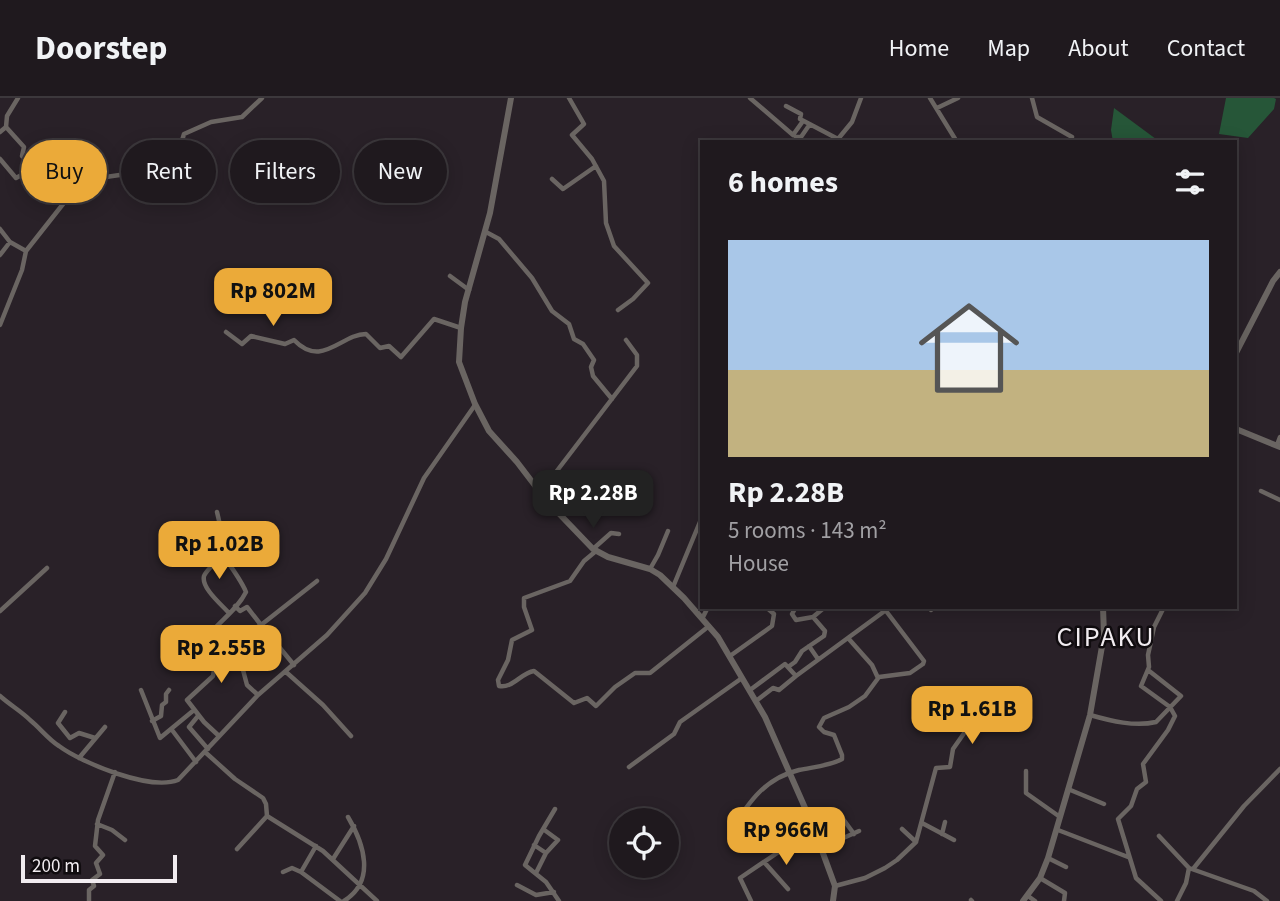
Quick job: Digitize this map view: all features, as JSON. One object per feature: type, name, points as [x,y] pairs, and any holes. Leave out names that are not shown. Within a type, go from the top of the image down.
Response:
[{"type":"street","points":[[0,132],[6,127],[7,116],[18,98]]},
{"type":"street","points":[[0,325],[22,270],[26,251],[62,204],[99,177],[154,170],[165,166],[177,158],[184,134],[211,122],[242,117],[262,98]]},
{"type":"street","points":[[511,98],[486,232],[461,328],[459,362],[475,404],[489,431],[517,461],[540,493],[594,550],[608,557],[650,569],[673,587],[709,626],[750,690],[790,772],[835,886],[833,901]]},
{"type":"street","points":[[569,98],[584,124],[572,135],[604,181],[606,223],[614,246],[648,283],[618,310]]},
{"type":"street","points":[[750,98],[793,135],[803,121]]},
{"type":"street","points":[[786,106],[801,114],[800,119],[803,121],[838,139],[858,111],[861,98]]},
{"type":"street","points":[[930,98],[956,140]]},
{"type":"street","points":[[937,108],[958,98]]},
{"type":"street","points":[[1032,98],[1037,117],[1072,136]]},
{"type":"street","points":[[796,137],[801,137],[810,124]]},
{"type":"street","points":[[6,127],[21,144]]},
{"type":"street","points":[[0,159],[16,178],[25,173],[62,204]]},
{"type":"street","points":[[552,180],[563,189],[596,166]]},
{"type":"street","points":[[0,229],[10,242],[26,251]]},
{"type":"street","points":[[486,232],[499,239],[532,278],[552,311],[569,324],[574,339],[582,343],[594,360],[590,367],[593,376],[612,399]]},
{"type":"street","points":[[0,255],[10,242]]},
{"type":"street","points":[[1237,351],[1280,272]]},
{"type":"street","points":[[450,276],[469,289]]},
{"type":"street","points":[[226,332],[242,344],[251,336],[285,344],[295,340],[304,349],[332,349],[357,334],[366,334],[380,348],[389,346],[403,356],[434,319],[461,328]]},
{"type":"street","points":[[540,493],[638,362],[637,355],[626,340]]},
{"type":"street","points":[[0,696],[30,719],[59,747],[79,758],[115,772],[150,781],[167,783],[178,780],[258,695],[294,665],[351,610],[376,578],[424,478],[475,404]]},
{"type":"street","points":[[1237,429],[1278,446],[1280,437]]},
{"type":"street","points":[[1261,491],[1280,500]]},
{"type":"street","points":[[217,512],[220,525],[208,532],[245,590],[244,597],[210,631],[198,650],[198,654],[215,673],[187,699],[198,716],[219,736]]},
{"type":"street","points":[[673,587],[700,522]]},
{"type":"street","points":[[650,569],[660,553],[668,531]]},
{"type":"street","points":[[619,534],[611,533],[584,561],[570,581],[524,598],[524,607],[532,630],[512,640],[509,660],[498,680],[499,686],[509,685],[527,672],[534,671],[574,704],[587,698],[596,706],[626,679],[636,672],[650,673],[709,626]]},
{"type":"street","points":[[217,546],[211,552],[215,563],[205,574],[204,580],[229,613]]},
{"type":"street","points":[[0,611],[47,568]]},
{"type":"street","points":[[258,695],[247,685],[243,670],[227,649],[317,581]]},
{"type":"street","points":[[235,606],[240,611],[247,607],[294,665]]},
{"type":"street","points":[[702,619],[707,609]]},
{"type":"street","points":[[730,656],[772,626],[774,614],[768,609]]},
{"type":"street","points":[[795,609],[792,614],[796,620],[813,617],[823,609]]},
{"type":"street","points":[[730,830],[765,785],[790,772],[842,759],[834,735],[821,730],[820,723],[824,718],[865,696],[878,678],[910,673],[924,662],[885,609],[779,690],[773,688],[756,701]]},
{"type":"street","points":[[1035,901],[1026,898],[1040,878],[1058,830],[1090,715],[1104,635],[1103,609]]},
{"type":"street","points":[[1161,901],[1136,878],[1118,818],[1131,806],[1137,789],[1146,782],[1143,764],[1171,725],[1175,714],[1170,707],[1141,687],[1148,670],[1154,627],[1163,609]]},
{"type":"street","points":[[788,667],[826,633],[813,617]]},
{"type":"street","points":[[848,638],[872,665],[878,678]]},
{"type":"street","points":[[809,646],[818,659]]},
{"type":"street","points":[[206,662],[216,651]]},
{"type":"street","points":[[750,690],[784,665],[796,676]]},
{"type":"street","points":[[1090,715],[1118,722],[1153,723],[1180,695],[1148,670]]},
{"type":"street","points":[[286,672],[323,705],[351,736]]},
{"type":"street","points":[[629,767],[674,734],[680,722],[742,678]]},
{"type":"street","points":[[141,690],[160,738],[194,710]]},
{"type":"street","points":[[152,721],[161,716],[162,705],[166,702],[169,690]]},
{"type":"street","points":[[65,712],[57,722],[70,738],[79,733],[95,738]]},
{"type":"street","points":[[835,886],[865,878],[885,868],[916,842],[936,768],[950,767],[953,749],[967,729],[970,715]]},
{"type":"street","points":[[198,716],[189,727],[207,751],[235,779],[262,798],[266,804],[267,816],[237,849]]},
{"type":"street","points":[[79,758],[105,727]]},
{"type":"street","points":[[172,730],[196,762]]},
{"type":"street","points":[[1177,901],[1191,869],[1280,769]]},
{"type":"street","points":[[1026,771],[1024,789],[1038,803],[1060,817]]},
{"type":"street","points":[[89,901],[89,890],[94,886],[92,880],[100,874],[96,863],[103,855],[94,845],[97,824],[115,772]]},
{"type":"street","points":[[1068,789],[1104,804]]},
{"type":"street","points":[[555,809],[525,865],[554,892],[559,901]]},
{"type":"street","points":[[751,901],[739,879],[811,823],[838,812],[857,832],[821,848]]},
{"type":"street","points":[[267,816],[333,859],[377,901]]},
{"type":"street","points":[[283,872],[292,868],[301,872],[342,901],[361,885],[364,858],[361,843],[348,817]]},
{"type":"street","points":[[942,834],[945,822]]},
{"type":"street","points":[[922,823],[954,840]]},
{"type":"street","points":[[97,824],[112,830],[125,840]]},
{"type":"street","points":[[333,859],[354,826]]},
{"type":"street","points":[[536,873],[546,853],[558,840],[543,829]]},
{"type":"street","points":[[902,829],[916,842]]},
{"type":"street","points":[[1058,830],[1129,857]]},
{"type":"street","points":[[1159,835],[1191,869],[1254,891],[1267,901]]},
{"type":"street","points":[[534,845],[546,853]]},
{"type":"street","points":[[301,872],[316,846]]},
{"type":"street","points":[[1048,858],[1066,867]]},
{"type":"street","points":[[764,862],[789,889]]},
{"type":"street","points":[[1040,878],[1065,893],[1064,901]]},
{"type":"street","points":[[517,885],[536,895],[554,892]]},
{"type":"green space","points":[[1226,98],[1276,99],[1274,109],[1248,138],[1219,134]]},
{"type":"green space","points":[[1114,108],[1157,140],[1113,140]]},
{"type":"district","name":"CIPAKU","points":[[1106,637]]}]
